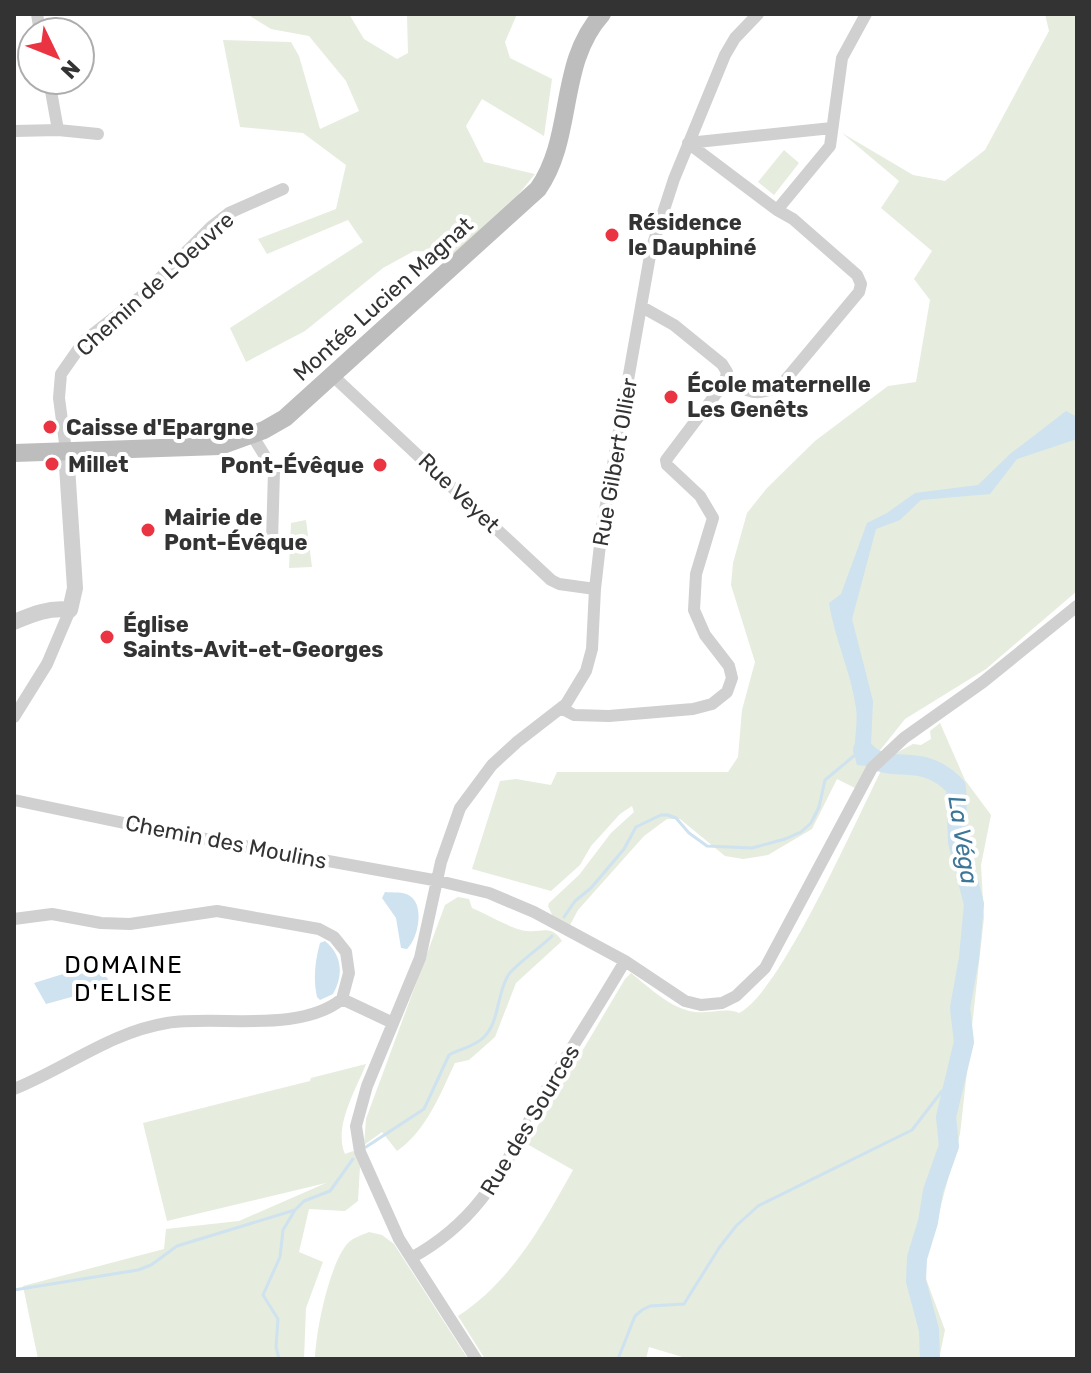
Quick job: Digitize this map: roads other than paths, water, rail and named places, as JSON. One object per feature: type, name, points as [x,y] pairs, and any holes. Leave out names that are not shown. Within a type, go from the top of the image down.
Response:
[{"type":"main road","name":"Montée Lucien Magnat","points":[[14,453],[220,446],[252,435],[285,418],[538,189],[556,156],[577,55],[590,28],[602,14]]},
{"type":"street","name":"Rue Gilbert Ollier","points":[[476,1359],[399,1239],[360,1152],[355,1133],[362,1101],[420,958],[453,822],[473,788],[506,752],[575,694],[590,661],[595,589],[616,443],[651,250],[688,143],[729,47],[758,14]]},
{"type":"street","points":[[777,210],[830,146],[842,58],[866,14]]},
{"type":"street","points":[[52,96],[58,130]]},
{"type":"street","points":[[688,143],[832,128]]},
{"type":"street","points":[[14,131],[58,130],[98,134]]},
{"type":"street","points":[[642,307],[674,325],[722,364],[727,377],[746,392],[764,392],[782,384],[859,292],[861,284],[857,275],[793,219],[688,143]]},
{"type":"street","name":"Chemin de L'Oeuvre","points":[[66,451],[59,398],[61,374],[84,341],[143,295],[229,213],[283,189]]},
{"type":"street","name":"Rue Veyet","points":[[333,376],[551,580],[595,589]]},
{"type":"street","points":[[561,708],[574,715],[609,716],[693,709],[712,704],[722,698],[730,687],[732,678],[729,666],[705,635],[694,610],[696,574],[713,518],[700,496],[667,465],[666,460],[727,377]]},
{"type":"street","points":[[252,435],[274,471],[272,541]]},
{"type":"street","points":[[14,717],[47,664],[70,610],[75,588],[66,451]]},
{"type":"street","name":"Chemin des Moulins","points":[[14,800],[167,832],[439,881],[507,900],[625,961],[685,1001],[701,1005],[722,1003],[736,996],[765,968],[872,768],[904,738],[1010,662],[1077,606]]},
{"type":"street","points":[[14,622],[58,608],[70,610]]},
{"type":"street","points":[[14,919],[52,914],[101,923],[130,924],[217,911],[319,929],[334,937],[346,952],[349,973],[342,999],[319,1011],[271,1021],[184,1021],[137,1029],[14,1089]]},
{"type":"street","name":"Rue des Sources","points":[[411,1258],[468,1217],[487,1194],[625,961]]},
{"type":"street","points":[[342,999],[393,1023]]},
{"type":"water","points":[[1066,411],[1077,417],[1077,439],[1017,459],[990,494],[921,500],[900,520],[876,529],[852,619],[873,701],[871,744],[880,754],[867,766],[857,765],[856,708],[829,603],[841,594],[867,523],[915,493],[978,485],[1010,454]]},
{"type":"water","points":[[385,892],[407,894],[415,901],[419,914],[417,930],[407,949],[401,948],[396,918],[382,898]]},
{"type":"water","points":[[325,941],[338,959],[340,973],[333,994],[320,1000],[317,997],[315,970],[320,943]]},
{"type":"water","points":[[103,973],[108,979],[104,988],[46,1004],[34,983],[63,974]]},
{"type":"waterway","name":"La Véga","points":[[863,750],[883,763],[930,769],[943,775],[956,787],[958,842],[974,904],[960,1008],[964,1042],[946,1117],[949,1146],[933,1191],[917,1258],[916,1281],[929,1330],[930,1359]]},
{"type":"waterway","points":[[564,917],[624,849],[636,827],[661,815],[668,815],[676,818],[689,833],[707,846],[752,848],[785,839],[801,832],[811,823],[819,807],[825,780],[855,755]]},
{"type":"waterway","points":[[366,1147],[424,1109],[449,1055],[483,1038],[492,1024],[509,974],[552,936]]},
{"type":"waterway","points":[[618,1359],[635,1316],[650,1306],[684,1304],[719,1248],[736,1226],[758,1206],[912,1130],[942,1091],[955,1083]]},
{"type":"waterway","points":[[279,1359],[276,1347],[278,1319],[263,1295],[280,1257],[283,1230],[304,1201],[330,1191],[353,1159]]},
{"type":"waterway","points":[[14,1290],[138,1270],[151,1265],[177,1246],[295,1210]]},
{"type":"place","name":"Résidence le Dauphiné","points":[[612,235]]},
{"type":"place","name":"École maternelle Les Genêts","points":[[671,397]]},
{"type":"place","name":"Caisse d'Epargne","points":[[50,427]]},
{"type":"place","name":"Millet","points":[[52,464]]},
{"type":"place","name":"Pont-Évêque","points":[[380,465]]},
{"type":"place","name":"Mairie de Pont-Évêque","points":[[148,530]]},
{"type":"place","name":"Église Saints-Avit-et-Georges","points":[[107,637]]},
{"type":"district","name":"DOMAINE D'ELISE","points":[[124,979]]}]
